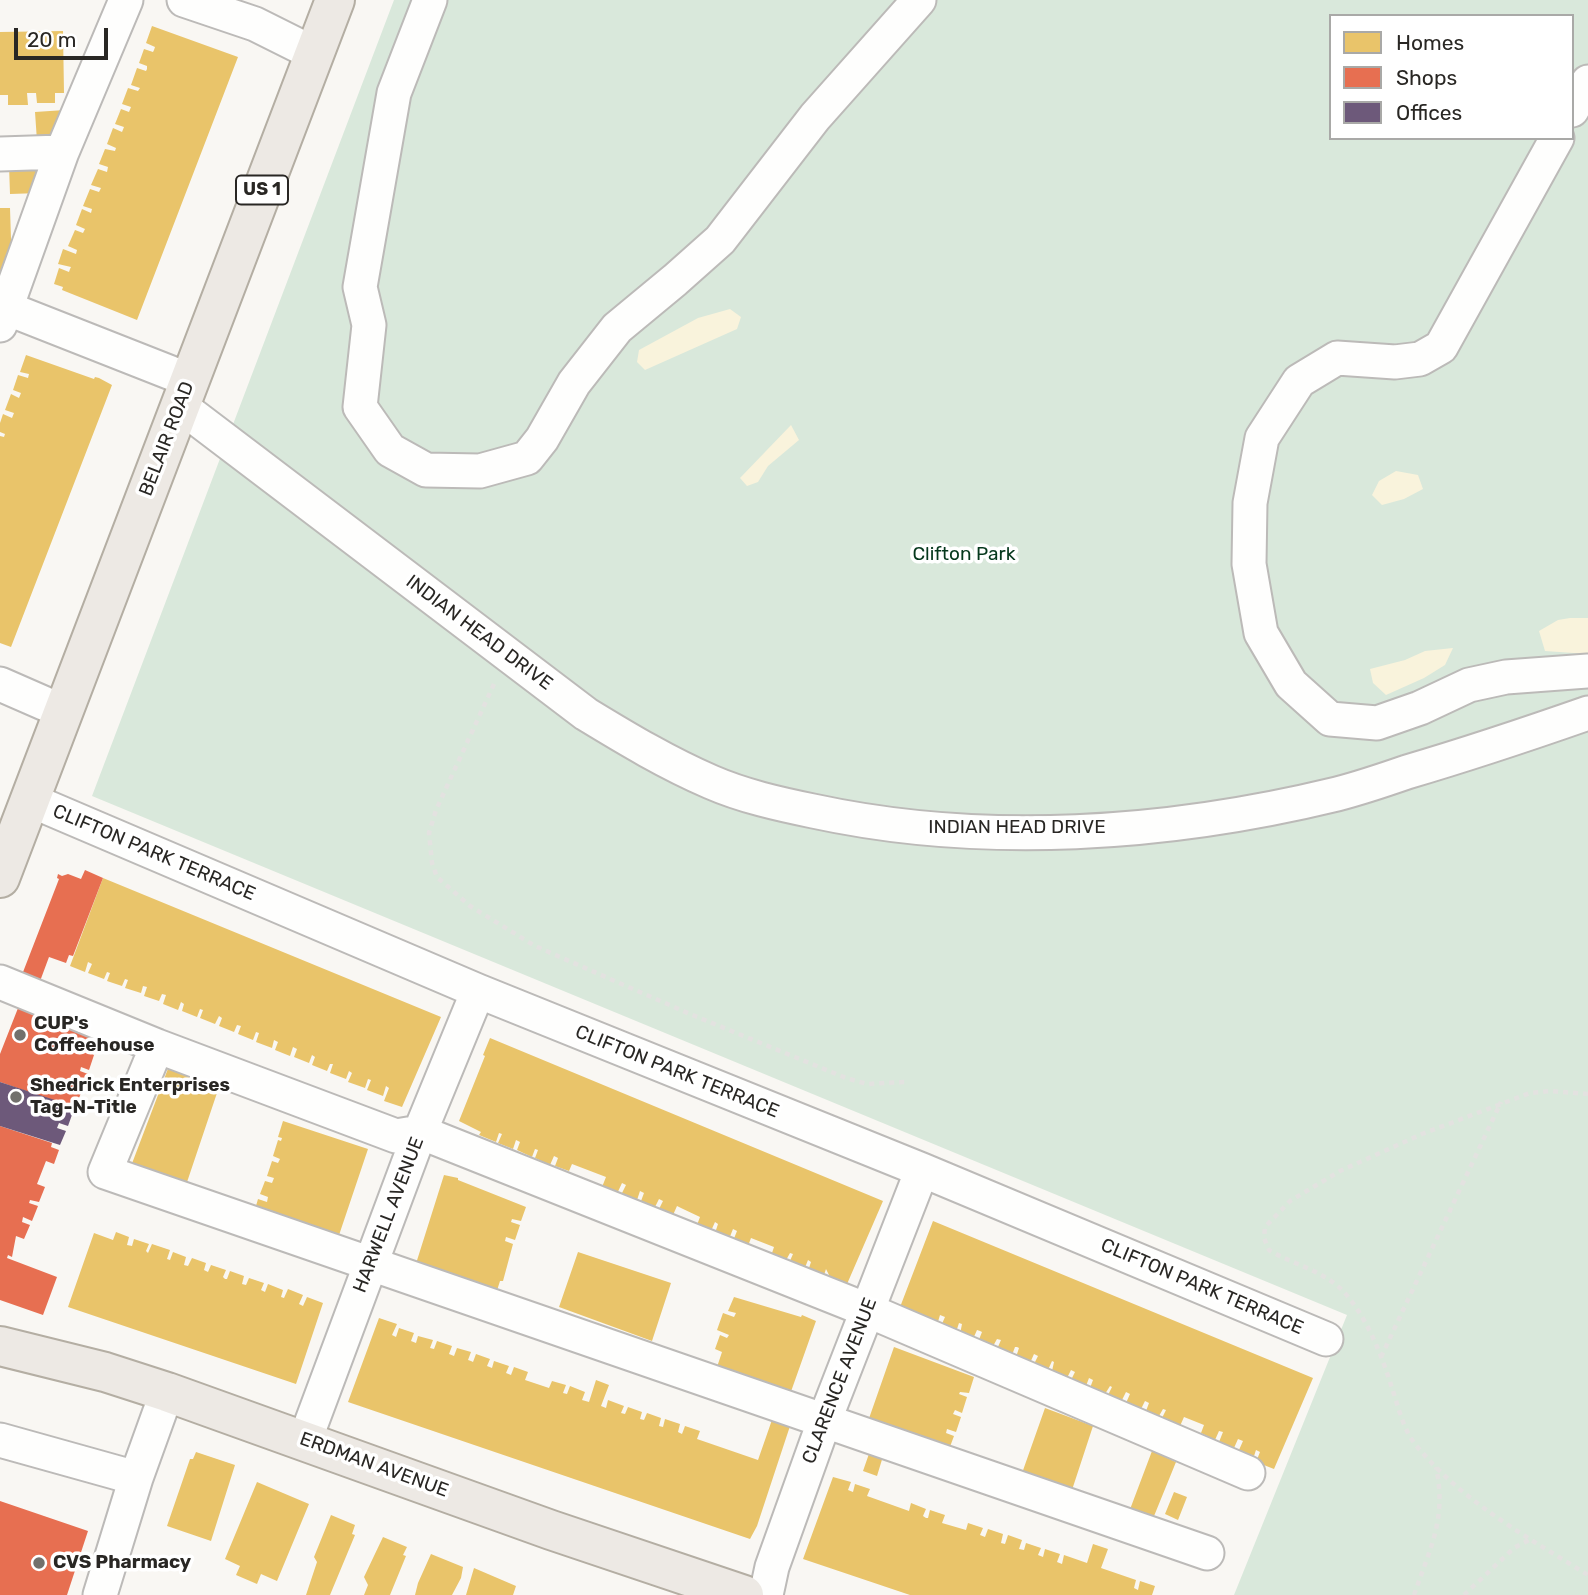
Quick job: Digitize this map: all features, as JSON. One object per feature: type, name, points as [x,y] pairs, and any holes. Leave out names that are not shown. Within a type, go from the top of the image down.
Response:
[{"type":"main road","name":"BELAIR ROAD","points":[[0,878],[335,0]]},
{"type":"main road","name":"ERDMAN AVENUE","points":[[0,1346],[105,1372],[167,1392],[551,1530],[744,1595]]},
{"type":"street","points":[[2,313],[62,152],[126,0]]},
{"type":"street","points":[[184,0],[255,24],[315,54]]},
{"type":"street","points":[[430,0],[394,93],[364,261],[360,287],[369,325],[360,407],[390,450],[426,470],[480,471],[527,458],[542,439],[574,383],[617,328],[720,240],[815,117],[919,0]]},
{"type":"street","points":[[1574,106],[1588,82]]},
{"type":"street","points":[[1556,140],[1441,347],[1420,359],[1337,358],[1299,381],[1262,438],[1250,503],[1248,564],[1261,633],[1291,684],[1330,719],[1377,723],[1420,708],[1469,685],[1506,677],[1588,671]]},
{"type":"street","points":[[0,154],[62,152]]},
{"type":"street","name":"INDIAN HEAD DRIVE","points":[[2,313],[184,393],[586,714],[654,756],[714,783],[782,804],[863,822],[947,831],[1152,828],[1246,813],[1338,794],[1482,750],[1588,713]]},
{"type":"street","points":[[0,684],[64,712]]},
{"type":"street","name":"CLIFTON PARK TERRACE","points":[[30,800],[478,991],[922,1170],[1326,1339]]},
{"type":"street","points":[[0,982],[157,1046],[396,1136],[420,1132],[867,1310],[1248,1473]]},
{"type":"street","name":"HARWELL AVENUE","points":[[305,1440],[420,1132],[478,991]]},
{"type":"street","points":[[157,1046],[105,1172],[1207,1553]]},
{"type":"street","name":"CLARENCE AVENUE","points":[[766,1595],[772,1567],[825,1419],[922,1170]]},
{"type":"street","points":[[100,1595],[136,1478],[167,1392]]},
{"type":"street","points":[[0,1440],[136,1478]]},
{"type":"path","points":[[508,654],[436,810],[429,842],[432,863],[438,877],[470,906],[535,946],[846,1078],[867,1084],[905,1082]]},
{"type":"path","points":[[1588,1094],[1550,1091],[1530,1093],[1501,1102],[1340,1171],[1290,1201],[1265,1227],[1264,1238],[1269,1250],[1283,1259],[1305,1265],[1324,1276],[1342,1291],[1357,1310],[1381,1358],[1413,1442],[1436,1467],[1473,1500],[1588,1575]]},
{"type":"path","points":[[1381,1358],[1501,1102]]},
{"type":"path","points":[[1414,1595],[1439,1522],[1436,1467]]},
{"type":"path","points":[[1464,1595],[1507,1554],[1531,1539]]},
{"type":"green space","name":"Clifton Park","points":[[394,0],[1588,0],[1588,1595],[1234,1595],[1347,1315],[92,796]]},
{"type":"sand","points":[[730,309],[741,317],[737,329],[645,370],[637,362],[639,350],[698,318]]},
{"type":"sand","points":[[791,425],[799,440],[768,466],[758,482],[747,486],[740,478]]},
{"type":"sand","points":[[1396,471],[1418,475],[1423,489],[1404,499],[1382,505],[1372,495],[1379,481]]},
{"type":"sand","points":[[1588,618],[1588,654],[1545,651],[1539,631],[1558,620]]},
{"type":"sand","points":[[1453,648],[1445,665],[1386,695],[1373,683],[1370,669],[1405,660],[1425,651]]},
{"type":"building: Homes","points":[[152,26],[238,57],[137,320],[62,290],[63,287],[54,284],[59,268],[69,272],[71,267],[58,264],[63,249],[76,254],[77,250],[68,246],[75,230],[83,233],[85,229],[76,225],[82,209],[91,213],[92,209],[83,206],[90,189],[99,192],[101,188],[91,185],[98,169],[107,172],[108,167],[99,164],[105,149],[115,151],[116,148],[107,144],[113,128],[122,132],[124,127],[115,124],[121,109],[129,112],[131,107],[122,104],[128,88],[138,91],[140,88],[131,85],[137,68],[147,69],[147,66],[139,63],[144,49],[154,50],[155,47],[146,43]]},
{"type":"building: Homes","points":[[63,31],[64,93],[55,93],[55,103],[37,103],[36,93],[27,93],[28,105],[8,105],[8,95],[0,95],[0,32]]},
{"type":"building: Homes","points":[[65,110],[66,140],[37,141],[35,112]]},
{"type":"building: Homes","points":[[38,163],[40,193],[10,194],[9,165]]},
{"type":"building: Homes","points":[[0,208],[10,208],[12,270],[0,270]]},
{"type":"building: Homes","points":[[26,355],[94,379],[99,378],[112,385],[11,647],[0,643],[0,436],[4,437],[5,434],[0,432],[0,423],[3,414],[12,418],[14,413],[5,410],[11,394],[19,398],[21,393],[13,390],[18,375],[28,378],[29,374],[20,372]]},
{"type":"building: Homes","points":[[103,878],[441,1017],[402,1107],[384,1101],[389,1088],[386,1086],[383,1096],[367,1090],[371,1080],[368,1079],[365,1088],[348,1082],[352,1073],[349,1071],[346,1079],[330,1073],[333,1064],[330,1064],[327,1071],[312,1065],[315,1057],[312,1055],[309,1063],[294,1057],[297,1049],[293,1047],[290,1056],[275,1050],[278,1042],[274,1040],[272,1048],[256,1042],[259,1033],[256,1032],[253,1040],[238,1034],[241,1026],[237,1025],[234,1032],[219,1026],[222,1018],[219,1016],[215,1024],[200,1018],[203,1010],[200,1009],[197,1017],[182,1011],[184,1004],[181,1002],[178,1010],[163,1004],[166,995],[162,994],[159,1001],[144,996],[147,987],[143,986],[141,993],[125,988],[128,980],[125,979],[122,986],[107,981],[110,973],[107,972],[104,979],[88,973],[92,964],[88,962],[85,972],[70,966]]},
{"type":"building: Homes","points":[[490,1038],[883,1201],[844,1291],[826,1283],[829,1275],[826,1269],[823,1278],[808,1271],[811,1262],[808,1260],[804,1270],[789,1263],[793,1254],[790,1253],[785,1262],[771,1256],[774,1247],[751,1238],[748,1246],[733,1241],[737,1231],[733,1229],[729,1239],[715,1233],[718,1224],[715,1222],[711,1231],[697,1225],[700,1217],[677,1206],[673,1215],[659,1209],[663,1201],[659,1199],[655,1207],[641,1201],[644,1193],[640,1191],[637,1200],[622,1193],[626,1185],[622,1183],[615,1198],[600,1192],[606,1177],[572,1164],[569,1171],[555,1166],[558,1158],[554,1156],[550,1165],[535,1158],[538,1150],[535,1149],[532,1157],[517,1150],[520,1142],[516,1140],[513,1149],[498,1143],[502,1134],[499,1133],[496,1142],[479,1135],[481,1132],[459,1121]]},
{"type":"building: Homes","points":[[169,1066],[218,1090],[183,1194],[128,1174]]},
{"type":"building: Homes","points":[[283,1121],[368,1149],[335,1247],[253,1216],[258,1199],[267,1202],[268,1197],[260,1194],[265,1181],[272,1183],[274,1178],[267,1176],[272,1161],[278,1163],[280,1159],[273,1156],[278,1140],[281,1141],[282,1138],[278,1137]]},
{"type":"building: Homes","points":[[444,1175],[458,1178],[526,1207],[521,1221],[512,1219],[511,1222],[520,1225],[515,1240],[506,1237],[505,1241],[513,1244],[503,1281],[500,1281],[494,1300],[413,1273]]},
{"type":"building: Homes","points":[[933,1221],[1313,1378],[1274,1469],[1256,1462],[1260,1452],[1256,1450],[1254,1456],[1239,1450],[1243,1441],[1238,1439],[1234,1448],[1219,1442],[1223,1432],[1219,1431],[1215,1440],[1201,1433],[1204,1425],[1184,1417],[1180,1426],[1162,1418],[1166,1410],[1163,1409],[1159,1416],[1146,1411],[1149,1403],[1145,1401],[1141,1409],[1126,1403],[1130,1394],[1126,1392],[1122,1400],[1108,1395],[1112,1387],[1110,1386],[1105,1394],[1090,1388],[1093,1380],[1089,1378],[1086,1386],[1071,1380],[1075,1372],[1071,1370],[1067,1378],[1052,1371],[1052,1361],[1048,1370],[1034,1364],[1038,1356],[1034,1354],[1030,1363],[1016,1357],[1017,1347],[1012,1355],[997,1349],[1001,1340],[997,1339],[992,1348],[978,1342],[982,1332],[980,1331],[977,1330],[973,1339],[960,1334],[962,1324],[959,1323],[956,1332],[941,1326],[945,1317],[940,1315],[937,1325],[897,1315]]},
{"type":"building: Homes","points":[[116,1232],[129,1237],[127,1245],[132,1246],[134,1239],[149,1244],[146,1251],[148,1253],[152,1244],[170,1250],[167,1259],[170,1260],[173,1252],[186,1257],[184,1265],[188,1266],[192,1258],[206,1263],[204,1270],[208,1272],[211,1265],[226,1270],[223,1277],[225,1279],[230,1271],[244,1276],[242,1284],[246,1285],[249,1278],[264,1283],[261,1290],[265,1292],[268,1284],[283,1290],[281,1297],[284,1298],[288,1289],[303,1295],[299,1304],[303,1306],[307,1297],[323,1303],[296,1384],[68,1307],[94,1233],[113,1240]]},
{"type":"building: Homes","points":[[578,1252],[671,1283],[652,1341],[559,1307]]},
{"type":"building: Homes","points":[[734,1297],[816,1321],[788,1400],[715,1373],[722,1352],[715,1349],[720,1335],[727,1338],[729,1335],[717,1330],[723,1313],[734,1317],[736,1313],[728,1311]]},
{"type":"building: Homes","points":[[379,1318],[397,1324],[392,1335],[396,1337],[399,1328],[414,1333],[411,1341],[416,1343],[418,1336],[433,1340],[430,1348],[434,1349],[437,1341],[452,1346],[449,1354],[454,1356],[457,1348],[471,1352],[468,1360],[473,1362],[476,1354],[490,1359],[487,1366],[492,1368],[494,1361],[509,1366],[506,1373],[511,1375],[514,1367],[528,1372],[525,1380],[549,1388],[552,1381],[566,1385],[563,1393],[567,1394],[570,1386],[585,1392],[582,1400],[589,1402],[596,1380],[609,1385],[601,1406],[606,1408],[608,1400],[624,1406],[621,1413],[625,1414],[628,1407],[642,1412],[640,1419],[644,1420],[647,1413],[661,1418],[659,1426],[663,1427],[665,1419],[680,1424],[678,1432],[682,1434],[685,1426],[700,1431],[697,1439],[758,1460],[773,1417],[791,1423],[757,1526],[750,1539],[348,1402]]},
{"type":"building: Homes","points":[[894,1347],[974,1377],[969,1393],[959,1394],[967,1397],[962,1413],[955,1410],[953,1414],[961,1417],[956,1432],[947,1429],[946,1433],[954,1436],[948,1452],[866,1427]]},
{"type":"building: Homes","points":[[1045,1408],[1093,1426],[1071,1493],[1021,1476]]},
{"type":"building: Homes","points":[[871,1448],[884,1453],[877,1476],[863,1471]]},
{"type":"building: Homes","points":[[1152,1451],[1176,1462],[1152,1521],[1129,1512]]},
{"type":"building: Homes","points":[[196,1452],[235,1465],[211,1541],[167,1526],[190,1459],[193,1459]]},
{"type":"building: Homes","points":[[833,1477],[851,1482],[848,1490],[853,1492],[855,1484],[870,1489],[867,1496],[909,1511],[911,1503],[926,1509],[923,1516],[926,1518],[930,1510],[945,1515],[942,1523],[966,1530],[968,1523],[983,1528],[980,1535],[985,1537],[988,1529],[1003,1534],[1001,1543],[1005,1544],[1008,1535],[1022,1540],[1019,1549],[1024,1550],[1026,1543],[1041,1548],[1038,1555],[1043,1557],[1045,1549],[1060,1554],[1057,1562],[1062,1564],[1064,1555],[1087,1563],[1093,1544],[1108,1549],[1101,1568],[1136,1580],[1134,1588],[1138,1590],[1140,1581],[1155,1586],[1152,1595],[910,1595],[803,1559]]},
{"type":"building: Homes","points":[[257,1482],[309,1504],[277,1581],[261,1574],[257,1584],[236,1575],[240,1566],[225,1559]]},
{"type":"building: Homes","points":[[1174,1492],[1187,1497],[1178,1520],[1165,1514]]},
{"type":"building: Homes","points":[[331,1515],[355,1525],[352,1534],[355,1535],[330,1595],[306,1595],[317,1562],[314,1557]]},
{"type":"building: Homes","points":[[383,1537],[407,1547],[403,1555],[406,1556],[390,1595],[364,1595],[368,1585],[364,1577]]},
{"type":"building: Homes","points":[[431,1554],[463,1567],[461,1578],[452,1595],[415,1595]]},
{"type":"building: Homes","points":[[474,1568],[516,1586],[513,1595],[466,1595]]},
{"type":"building: Shops","points":[[85,870],[103,878],[73,956],[69,955],[66,963],[49,957],[36,992],[18,985],[59,879],[58,874],[68,874],[81,879]]},
{"type":"building: Shops","points":[[20,1003],[101,1036],[97,1050],[89,1047],[88,1052],[94,1055],[89,1070],[81,1067],[80,1071],[88,1074],[82,1088],[72,1089],[81,1093],[75,1108],[0,1082],[0,1054]]},
{"type":"building: Shops","points":[[0,1126],[52,1143],[51,1147],[59,1150],[54,1164],[46,1161],[37,1184],[45,1187],[39,1202],[30,1200],[29,1203],[38,1206],[32,1221],[23,1217],[22,1222],[30,1225],[24,1239],[16,1236],[12,1257],[8,1255],[7,1258],[57,1277],[43,1315],[0,1300]]},
{"type":"building: Shops","name":"CVS Pharmacy","points":[[0,1501],[88,1531],[67,1595],[0,1595]]},
{"type":"building: Offices","points":[[0,1082],[67,1104],[65,1109],[73,1112],[68,1126],[59,1123],[57,1128],[66,1131],[60,1145],[0,1126]]},
{"type":"place","name":"CUP's Coffeehouse","points":[[20,1035]]},
{"type":"place","name":"Shedrick Enterprises Tag-N-Title","points":[[16,1097]]},
{"type":"place","name":"CVS Pharmacy","points":[[39,1563]]}]
